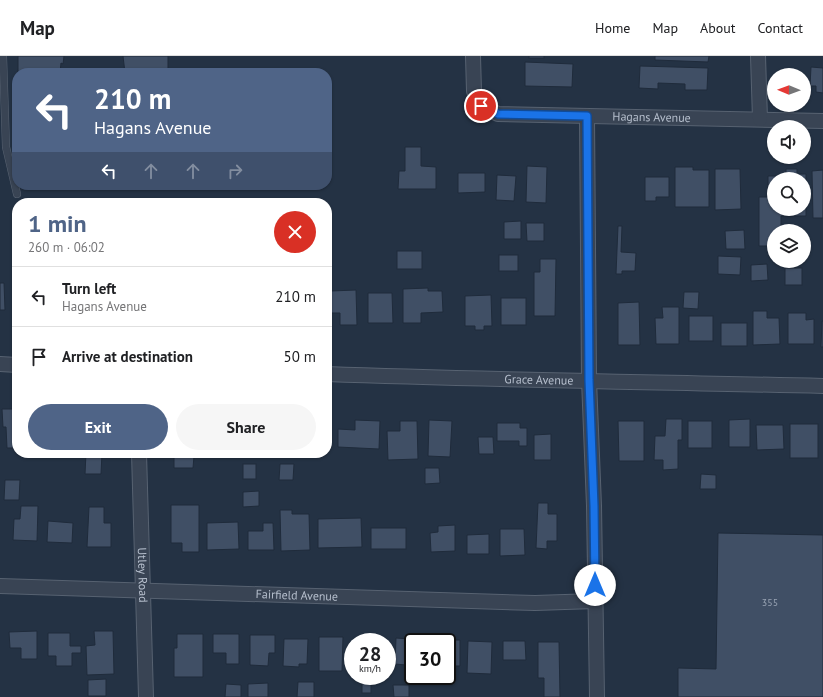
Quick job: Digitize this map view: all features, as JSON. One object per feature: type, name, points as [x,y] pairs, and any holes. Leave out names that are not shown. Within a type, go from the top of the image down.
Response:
[{"type":"street","name":"Hagans Avenue","points":[[473,56],[474,92],[481,106],[498,114],[760,118],[823,121]]},
{"type":"street","points":[[758,56],[760,118]]},
{"type":"street","points":[[587,116],[589,380],[594,506],[597,697]]},
{"type":"street","points":[[0,364],[12,365]]},
{"type":"street","name":"Grace Avenue","points":[[332,374],[531,381],[589,380],[823,386]]},
{"type":"street","name":"Utley Road","points":[[139,458],[146,697]]},
{"type":"street","name":"Fairfield Avenue","points":[[0,586],[534,603],[595,601]]},
{"type":"lane","points":[[3,56],[6,147],[12,173]]},
{"type":"lane","points":[[16,190],[17,194]]},
{"type":"building","points":[[18,56],[64,56],[63,64],[61,63],[60,68],[18,68]]},
{"type":"building","points":[[123,56],[168,56],[168,68],[124,68]]},
{"type":"building","points":[[529,56],[544,56],[544,58],[529,58]]},
{"type":"building","points":[[655,56],[709,56],[708,62],[655,60]]},
{"type":"building","points":[[525,62],[573,64],[572,87],[525,86]]},
{"type":"building","points":[[640,66],[708,68],[707,90],[685,90],[685,84],[658,83],[658,89],[639,88]]},
{"type":"building","points":[[811,68],[823,68],[823,93],[816,92],[816,86],[811,86]]},
{"type":"building","points":[[405,147],[421,147],[421,166],[436,167],[436,189],[398,189],[399,171],[405,171]]},
{"type":"building","points":[[527,166],[547,167],[546,203],[526,202]]},
{"type":"building","points":[[675,167],[693,167],[693,170],[709,170],[709,207],[675,207]]},
{"type":"building","points":[[715,169],[740,169],[741,209],[715,210]]},
{"type":"building","points":[[786,169],[797,169],[797,172],[786,172]]},
{"type":"building","points":[[823,170],[823,218],[813,218],[812,171]]},
{"type":"building","points":[[458,173],[485,173],[485,192],[458,193]]},
{"type":"building","points":[[497,175],[516,176],[514,201],[496,200]]},
{"type":"building","points":[[645,177],[669,177],[669,197],[656,197],[656,201],[645,201]]},
{"type":"building","points":[[759,197],[767,197],[767,216],[781,216],[781,224],[767,224],[767,246],[759,246]]},
{"type":"building","points":[[521,221],[521,239],[504,239],[504,222]]},
{"type":"building","points":[[526,223],[544,223],[544,241],[527,241]]},
{"type":"building","points":[[618,226],[622,226],[621,252],[636,253],[635,271],[622,271],[622,274],[616,274]]},
{"type":"building","points":[[744,230],[745,249],[726,249],[725,231]]},
{"type":"building","points":[[397,251],[422,251],[422,269],[397,269]]},
{"type":"building","points":[[499,255],[518,255],[518,271],[499,271]]},
{"type":"building","points":[[718,256],[741,257],[740,275],[718,274]]},
{"type":"building","points":[[540,259],[556,259],[555,316],[534,316],[534,272],[540,272]]},
{"type":"building","points":[[767,264],[768,280],[751,281],[751,265]]},
{"type":"building","points":[[785,268],[802,268],[802,285],[785,285]]},
{"type":"building","points":[[0,283],[4,283],[5,310],[0,310]]},
{"type":"building","points":[[428,288],[428,291],[442,291],[443,312],[421,313],[421,323],[403,323],[403,289]]},
{"type":"building","points":[[356,290],[357,325],[340,325],[340,313],[332,313],[332,291]]},
{"type":"building","points":[[684,292],[699,292],[698,309],[683,308]]},
{"type":"building","points":[[368,293],[392,293],[393,323],[368,323]]},
{"type":"building","points":[[491,295],[492,326],[484,326],[484,330],[475,330],[475,326],[465,326],[465,296]]},
{"type":"building","points":[[501,298],[526,298],[526,325],[501,325]]},
{"type":"building","points":[[639,302],[640,345],[618,345],[618,303]]},
{"type":"building","points":[[662,307],[679,307],[679,344],[656,344],[655,318],[663,318]]},
{"type":"building","points":[[753,311],[767,311],[767,318],[779,318],[780,344],[753,345]]},
{"type":"building","points":[[788,313],[806,313],[806,320],[814,319],[814,344],[788,344]]},
{"type":"building","points":[[689,316],[713,316],[713,341],[689,341]]},
{"type":"building","points":[[822,321],[823,347],[821,347]]},
{"type":"building","points":[[721,323],[747,323],[747,346],[721,346]]},
{"type":"building","points":[[2,409],[12,409],[12,448],[7,448],[6,427],[3,427]]},
{"type":"building","points":[[666,419],[682,419],[682,440],[678,440],[678,469],[663,470],[663,460],[654,460],[655,436],[665,436]]},
{"type":"building","points":[[750,419],[750,447],[729,447],[729,420]]},
{"type":"building","points":[[355,420],[380,421],[379,449],[338,447],[338,429],[355,430]]},
{"type":"building","points":[[429,420],[452,421],[450,457],[428,456]]},
{"type":"building","points":[[400,421],[417,421],[418,459],[388,460],[387,431],[400,431]]},
{"type":"building","points":[[618,421],[644,421],[644,461],[619,461]]},
{"type":"building","points":[[688,421],[712,421],[712,448],[688,448]]},
{"type":"building","points":[[497,423],[520,423],[520,428],[527,428],[527,446],[519,446],[519,441],[497,441]]},
{"type":"building","points":[[790,424],[818,424],[818,458],[790,458]]},
{"type":"building","points":[[756,425],[783,425],[784,449],[757,450]]},
{"type":"building","points":[[551,434],[551,460],[534,460],[534,435]]},
{"type":"building","points":[[478,437],[493,437],[494,454],[479,454]]},
{"type":"building","points":[[86,458],[102,458],[101,474],[85,474]]},
{"type":"building","points":[[174,458],[194,458],[193,468],[174,468]]},
{"type":"building","points":[[243,464],[256,464],[256,479],[243,479]]},
{"type":"building","points":[[280,464],[294,464],[293,480],[279,480]]},
{"type":"building","points":[[425,468],[439,468],[440,483],[425,484]]},
{"type":"building","points":[[701,474],[716,475],[716,489],[700,489]]},
{"type":"building","points":[[5,480],[20,480],[19,500],[4,500]]},
{"type":"building","points":[[259,491],[259,506],[243,507],[243,492]]},
{"type":"building","points":[[538,503],[548,503],[548,514],[557,514],[557,541],[547,541],[547,549],[536,548]]},
{"type":"building","points":[[171,505],[199,505],[199,552],[182,552],[182,543],[171,543]]},
{"type":"building","points":[[21,506],[38,506],[37,541],[13,540],[14,519],[20,519]]},
{"type":"building","points":[[89,507],[104,507],[104,523],[111,523],[111,547],[87,547]]},
{"type":"building","points":[[280,510],[292,510],[292,514],[309,514],[310,550],[281,551]]},
{"type":"building","points":[[361,518],[362,547],[318,548],[318,519]]},
{"type":"building","points":[[48,521],[73,523],[72,543],[47,542]]},
{"type":"building","points":[[238,522],[239,549],[207,550],[207,523]]},
{"type":"building","points":[[263,523],[273,523],[274,550],[248,550],[248,531],[263,531]]},
{"type":"building","points":[[455,525],[455,551],[431,552],[430,533],[438,532],[438,526]]},
{"type":"building","points":[[371,528],[406,528],[406,549],[371,549]]},
{"type":"building","points":[[500,529],[524,529],[525,555],[500,556]]},
{"type":"building","points":[[718,533],[823,535],[823,697],[678,697],[678,668],[716,669]]},
{"type":"building","points":[[489,534],[489,554],[467,554],[467,535]]},
{"type":"building","points":[[37,631],[37,659],[21,659],[21,648],[10,648],[9,632]]},
{"type":"building","points":[[94,631],[113,631],[114,674],[87,675],[86,646],[95,645]]},
{"type":"building","points":[[48,633],[70,633],[70,646],[81,646],[81,653],[72,653],[72,666],[56,666],[56,656],[48,656]]},
{"type":"building","points":[[177,634],[203,634],[203,677],[174,677],[174,648],[177,648]]},
{"type":"building","points":[[213,634],[239,634],[239,664],[226,664],[226,653],[213,653]]},
{"type":"building","points":[[250,635],[275,635],[275,653],[269,653],[268,666],[250,665]]},
{"type":"building","points":[[319,637],[343,637],[342,671],[319,671]]},
{"type":"building","points":[[396,638],[404,639],[404,665],[396,664]]},
{"type":"building","points":[[284,639],[308,639],[307,664],[299,664],[299,667],[283,666]]},
{"type":"building","points":[[456,640],[460,640],[460,666],[456,666]]},
{"type":"building","points":[[468,641],[492,642],[491,674],[467,673]]},
{"type":"building","points":[[503,641],[525,641],[526,660],[503,660]]},
{"type":"building","points":[[538,642],[559,642],[560,697],[544,697],[544,678],[538,678]]},
{"type":"building","points":[[106,679],[106,696],[88,696],[88,680]]},
{"type":"building","points":[[298,682],[314,682],[314,697],[297,697]]},
{"type":"building","points":[[268,683],[268,697],[248,697],[248,684]]},
{"type":"building","points":[[226,684],[241,685],[241,697],[225,697]]},
{"type":"building","points":[[362,685],[371,685],[371,693],[362,693]]},
{"type":"building","points":[[393,685],[409,685],[409,697],[394,697]]},
{"type":"route","points":[[481,106],[498,114],[587,116],[589,380],[594,506],[595,585]]}]
